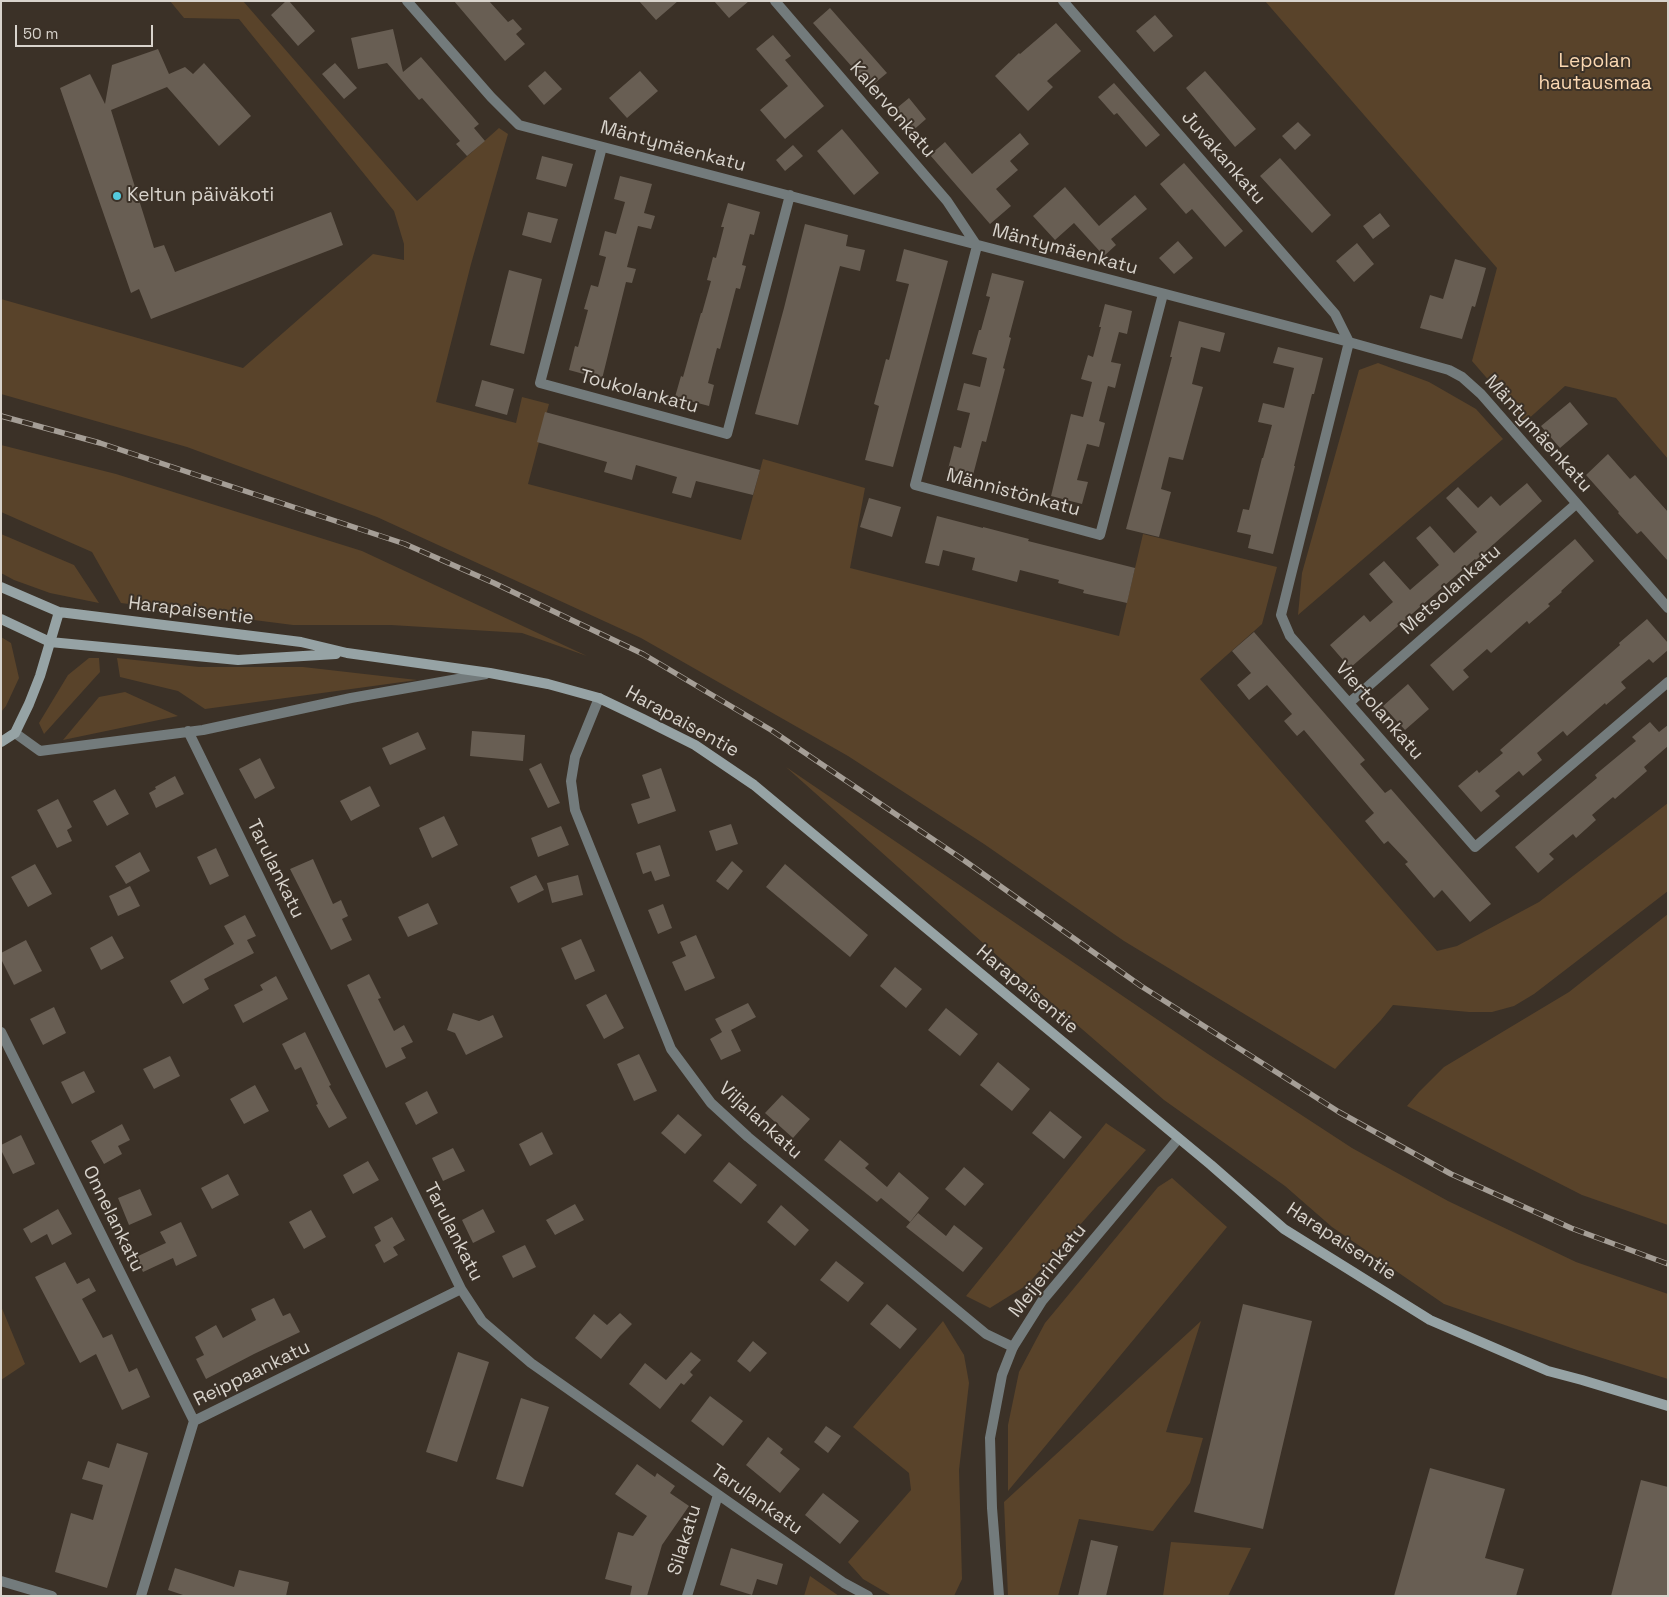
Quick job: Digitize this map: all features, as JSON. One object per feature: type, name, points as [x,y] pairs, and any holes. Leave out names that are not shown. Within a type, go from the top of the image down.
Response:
[{"type":"main road","name":"Harapaisentie","points":[[1,587],[60,612],[301,642],[348,653],[490,673],[548,684],[599,698],[695,744],[747,780],[1284,1229],[1430,1320],[1548,1371],[1668,1406]]},
{"type":"main road","points":[[1,742],[15,733],[40,676],[60,612]]},
{"type":"main road","name":"Harapaisentie","points":[[1,619],[50,642],[238,660],[348,653]]},
{"type":"street","name":"Mäntymäenkatu","points":[[407,1],[491,97],[520,125],[1450,370],[1462,377],[1481,394],[1668,608]]},
{"type":"street","name":"Kalervonkatu","points":[[775,1],[948,201],[977,246]]},
{"type":"street","name":"Juvakankatu","points":[[1063,1],[1335,314],[1349,342]]},
{"type":"street","name":"Toukolankatu","points":[[602,147],[540,383],[726,434],[790,196]]},
{"type":"street","name":"Männistönkatu","points":[[977,246],[915,485],[1100,535],[1163,294]]},
{"type":"street","name":"Viertolankatu","points":[[1349,342],[1282,615],[1290,636],[1476,847],[1668,682]]},
{"type":"street","name":"Metsolankatu","points":[[1349,703],[1576,504]]},
{"type":"street","points":[[15,733],[40,752],[203,730],[351,698],[490,673]]},
{"type":"street","name":"Viljalankatu","points":[[599,698],[575,757],[571,781],[574,810],[671,1049],[711,1103],[748,1137],[986,1334],[1013,1347]]},
{"type":"street","name":"Tarulankatu","points":[[188,731],[461,1290],[482,1321],[531,1363],[844,1583],[868,1596]]},
{"type":"street","name":"Onnelankatu","points":[[1,1032],[194,1422]]},
{"type":"street","name":"Meijerinkatu","points":[[999,1596],[992,1508],[990,1438],[1002,1375],[1013,1347],[1042,1301],[1178,1139]]},
{"type":"street","name":"Reippaankatu","points":[[141,1596],[194,1422],[461,1290]]},
{"type":"street","name":"Silakatu","points":[[687,1596],[718,1495]]},
{"type":"street","points":[[1,1581],[52,1596]]},
{"type":"green space","points":[[170,1],[243,1],[417,201],[499,128],[508,134],[471,264],[436,402],[516,423],[522,397],[549,404],[528,484],[741,540],[763,459],[865,488],[850,568],[1119,636],[1143,534],[1277,567],[1262,624],[1200,679],[1437,951],[1457,946],[1539,902],[1668,803],[1668,891],[1534,994],[1514,1006],[1492,1012],[1469,1012],[1393,1005],[1335,1069],[1124,941],[984,844],[848,756],[641,638],[377,517],[187,447],[1,394],[1,299],[243,368],[373,254],[404,260],[404,244],[394,211],[239,19],[184,18]]},
{"type":"green space","name":"Lepolan hautausmaa","points":[[1265,1],[1668,1],[1668,459],[1616,398],[1565,386],[1525,422],[1472,361],[1497,268]]},
{"type":"green space","points":[[1378,363],[1429,382],[1476,409],[1503,439],[1298,615],[1302,573],[1359,370]]},
{"type":"green space","points":[[1,445],[116,474],[362,551],[587,656],[522,633],[391,625],[293,625],[121,603],[92,552],[1,512]]},
{"type":"green space","points":[[1,534],[74,565],[99,603],[50,593],[14,580],[1,573]]},
{"type":"green space","points":[[1,637],[11,643],[19,678],[6,706],[1,712]]},
{"type":"green space","points":[[89,658],[99,658],[100,672],[44,734],[39,723],[68,675]]},
{"type":"green space","points":[[117,658],[199,667],[303,667],[417,680],[205,709],[178,691],[120,677]]},
{"type":"green space","points":[[125,692],[178,716],[63,740],[99,697]]},
{"type":"green space","points":[[786,767],[1208,1054],[1352,1148],[1448,1201],[1576,1262],[1668,1294],[1668,1379],[1444,1304],[1332,1227],[1285,1186],[1164,1100],[1001,959]]},
{"type":"green space","points":[[1668,914],[1668,1225],[1582,1195],[1407,1106],[1444,1067],[1569,992]]},
{"type":"green space","points":[[1106,1123],[1146,1150],[1027,1285],[990,1308],[966,1296]]},
{"type":"green space","points":[[1172,1178],[1227,1227],[1008,1491],[1008,1425],[1019,1372],[1045,1323],[1158,1187]]},
{"type":"green space","points":[[1,1306],[25,1364],[1,1380]]},
{"type":"green space","points":[[943,1321],[964,1355],[969,1383],[959,1470],[962,1579],[954,1596],[892,1596],[863,1579],[848,1562],[911,1490],[909,1473],[853,1427]]},
{"type":"green space","points":[[1201,1321],[1166,1432],[1203,1438],[1190,1483],[1153,1531],[1079,1519],[1058,1596],[1008,1596],[1004,1502]]},
{"type":"green space","points":[[1171,1542],[1251,1548],[1228,1596],[1163,1596]]},
{"type":"green space","points":[[810,1576],[839,1596],[804,1596]]},
{"type":"building","points":[[286,1],[289,1],[315,31],[298,46],[271,15]]},
{"type":"building","points":[[454,1],[489,1],[508,22],[513,19],[522,29],[516,34],[525,44],[505,61]]},
{"type":"building","points":[[639,1],[678,1],[656,20]]},
{"type":"building","points":[[714,1],[749,1],[729,18]]},
{"type":"building","points":[[830,8],[887,73],[870,87],[813,23]]},
{"type":"building","points":[[1155,15],[1173,36],[1154,52],[1136,31]]},
{"type":"building","points":[[1056,23],[1081,51],[1047,81],[1053,87],[1028,111],[995,76],[1019,53]]},
{"type":"building","points":[[393,29],[403,72],[421,57],[479,124],[474,128],[485,141],[467,156],[456,144],[460,141],[422,98],[419,100],[387,63],[358,69],[351,38]]},
{"type":"building","points":[[773,35],[791,56],[785,60],[824,106],[785,139],[760,110],[788,86],[756,49]]},
{"type":"building","name":"Keltun päiväkoti","points":[[158,49],[169,74],[185,67],[193,74],[204,63],[251,116],[219,146],[167,87],[111,110],[154,248],[164,245],[175,272],[331,212],[343,245],[151,319],[139,289],[131,293],[60,88],[90,74],[105,104],[112,65]]},
{"type":"building","points":[[335,63],[357,88],[344,99],[322,74]]},
{"type":"building","points":[[545,71],[562,89],[544,105],[528,86]]},
{"type":"building","points":[[640,71],[658,91],[627,118],[609,98]]},
{"type":"building","points":[[1205,71],[1256,129],[1235,147],[1186,88]]},
{"type":"building","points":[[1114,83],[1160,135],[1146,147],[1117,113],[1114,115],[1098,97]]},
{"type":"building","points":[[909,98],[926,119],[910,133],[892,112]]},
{"type":"building","points":[[1298,122],[1311,135],[1295,150],[1282,136]]},
{"type":"building","points":[[842,129],[879,173],[854,195],[817,151]]},
{"type":"building","points":[[1020,133],[1029,144],[1010,161],[1018,170],[996,189],[1011,206],[990,224],[930,155],[945,142],[972,174]]},
{"type":"building","points":[[793,145],[803,156],[785,171],[776,160]]},
{"type":"building","points":[[542,156],[573,164],[566,187],[536,179]]},
{"type":"building","points":[[1280,158],[1331,215],[1312,233],[1260,176]]},
{"type":"building","points":[[1184,163],[1243,231],[1225,247],[1192,209],[1186,214],[1160,184]]},
{"type":"building","points":[[620,176],[652,184],[644,213],[655,216],[651,229],[638,226],[627,267],[636,269],[632,283],[626,282],[602,379],[569,370],[575,346],[578,347],[588,310],[584,309],[591,285],[598,287],[606,257],[599,255],[605,231],[616,234],[625,202],[614,199]]},
{"type":"building","points":[[1065,187],[1099,226],[1135,195],[1147,209],[1111,239],[1116,245],[1104,256],[1074,223],[1055,240],[1033,216]]},
{"type":"building","points":[[728,203],[760,212],[754,235],[750,234],[742,265],[746,266],[740,289],[736,288],[720,349],[717,348],[708,383],[714,385],[709,406],[675,397],[681,376],[683,377],[711,281],[707,280],[713,257],[716,258],[724,227],[721,227]]},
{"type":"building","points":[[528,212],[558,219],[551,243],[522,235]]},
{"type":"building","points":[[1380,213],[1390,226],[1373,239],[1363,226]]},
{"type":"building","points":[[805,224],[848,235],[846,246],[865,250],[860,271],[840,266],[798,425],[755,414]]},
{"type":"building","points":[[1178,241],[1193,258],[1174,274],[1159,258]]},
{"type":"building","points":[[1357,243],[1374,264],[1354,282],[1336,261]]},
{"type":"building","points":[[904,249],[948,261],[893,467],[865,460],[879,406],[874,404],[886,359],[889,360],[909,284],[896,281]]},
{"type":"building","points":[[1455,259],[1486,268],[1475,307],[1472,306],[1462,339],[1420,328],[1430,295],[1443,299]]},
{"type":"building","points":[[509,270],[542,279],[524,354],[490,345]]},
{"type":"building","points":[[992,273],[1024,281],[1009,337],[1011,338],[1003,368],[1005,369],[986,442],[982,441],[973,475],[948,469],[954,446],[961,448],[970,413],[957,410],[964,383],[980,387],[987,358],[972,354],[990,297],[986,296]]},
{"type":"building","points":[[1105,304],[1132,311],[1127,334],[1119,332],[1111,362],[1121,364],[1115,388],[1108,386],[1099,421],[1105,423],[1099,447],[1087,444],[1077,480],[1088,482],[1082,504],[1051,496],[1071,414],[1083,417],[1092,382],[1081,379],[1088,355],[1093,357]]},
{"type":"building","points":[[1179,321],[1225,333],[1220,352],[1201,347],[1192,384],[1203,387],[1183,460],[1169,457],[1161,489],[1171,492],[1159,537],[1126,529],[1172,357],[1170,357]]},
{"type":"building","points":[[1278,347],[1323,358],[1314,394],[1312,394],[1273,554],[1248,548],[1251,535],[1237,532],[1243,509],[1249,510],[1272,425],[1258,422],[1263,403],[1284,408],[1294,368],[1273,363]]},
{"type":"building","points":[[482,380],[514,389],[507,415],[475,406]]},
{"type":"building","points":[[1570,402],[1588,424],[1560,448],[1541,426]]},
{"type":"building","points":[[545,412],[760,470],[753,495],[696,481],[691,498],[672,493],[677,477],[636,465],[632,480],[604,472],[607,462],[537,442]]},
{"type":"building","points":[[1608,454],[1630,479],[1635,475],[1668,512],[1668,561],[1641,531],[1637,534],[1586,475]]},
{"type":"building","points":[[1527,483],[1542,501],[1350,668],[1330,645],[1364,615],[1370,622],[1393,602],[1369,574],[1384,561],[1410,590],[1439,565],[1416,538],[1430,526],[1454,553],[1477,532],[1446,498],[1458,487],[1478,508],[1491,496],[1500,506]]},
{"type":"building","points":[[869,498],[901,507],[892,537],[860,527]]},
{"type":"building","points":[[937,516],[1135,568],[1127,603],[1083,593],[1084,590],[1058,583],[1059,580],[1020,570],[1017,582],[972,570],[975,558],[943,550],[939,566],[925,563]]},
{"type":"building","points":[[1575,539],[1594,561],[1548,604],[1550,606],[1529,624],[1527,621],[1491,653],[1487,649],[1463,670],[1469,677],[1453,691],[1430,665]]},
{"type":"building","points":[[1647,619],[1668,643],[1668,650],[1653,663],[1649,659],[1621,682],[1626,688],[1606,705],[1605,703],[1567,736],[1563,731],[1537,753],[1542,760],[1523,776],[1519,771],[1495,791],[1500,796],[1481,812],[1458,786],[1477,770],[1479,773],[1503,753],[1500,750]]},
{"type":"building","points":[[1254,632],[1365,760],[1360,764],[1385,793],[1391,789],[1491,904],[1470,922],[1442,890],[1434,898],[1405,864],[1408,862],[1388,841],[1384,844],[1365,821],[1374,813],[1304,730],[1297,736],[1284,721],[1292,714],[1267,685],[1249,700],[1237,685],[1251,673],[1232,651]]},
{"type":"building","points":[[1408,684],[1429,709],[1405,730],[1383,706]]},
{"type":"building","points":[[1650,722],[1659,732],[1668,725],[1668,746],[1644,767],[1647,771],[1615,799],[1613,797],[1592,815],[1596,820],[1576,838],[1573,834],[1549,854],[1554,859],[1538,873],[1515,847],[1597,778],[1595,775],[1636,741],[1632,737]]},
{"type":"building","points":[[472,731],[525,735],[523,761],[470,756]]},
{"type":"building","points":[[418,732],[426,749],[390,765],[382,748]]},
{"type":"building","points":[[260,758],[275,788],[255,799],[239,769]]},
{"type":"building","points":[[541,763],[560,803],[548,808],[529,769]]},
{"type":"building","points":[[661,768],[676,811],[638,824],[631,804],[650,798],[642,775]]},
{"type":"building","points":[[175,776],[184,794],[156,808],[149,793],[156,789],[155,787]]},
{"type":"building","points":[[370,786],[380,806],[351,821],[340,801]]},
{"type":"building","points":[[115,789],[129,814],[107,826],[93,801]]},
{"type":"building","points":[[58,799],[72,827],[67,830],[72,841],[57,848],[37,810]]},
{"type":"building","points":[[444,816],[458,845],[432,858],[419,828]]},
{"type":"building","points":[[731,824],[738,844],[716,851],[709,831]]},
{"type":"building","points":[[561,826],[569,845],[538,857],[531,838]]},
{"type":"building","points":[[660,845],[670,876],[655,881],[651,871],[643,874],[636,853]]},
{"type":"building","points":[[216,848],[229,876],[210,885],[197,857]]},
{"type":"building","points":[[140,852],[150,871],[126,884],[115,866]]},
{"type":"building","points":[[313,859],[333,904],[341,900],[348,916],[342,919],[352,940],[331,950],[290,869]]},
{"type":"building","points":[[732,861],[743,871],[728,890],[716,881]]},
{"type":"building","points":[[35,864],[52,894],[28,907],[11,877]]},
{"type":"building","points":[[785,864],[868,935],[850,957],[766,887]]},
{"type":"building","points":[[536,875],[544,890],[518,903],[510,887]]},
{"type":"building","points":[[578,875],[583,895],[552,903],[547,883]]},
{"type":"building","points":[[130,886],[140,906],[118,916],[109,896]]},
{"type":"building","points":[[428,903],[438,924],[408,937],[398,917]]},
{"type":"building","points":[[663,904],[672,928],[658,934],[648,910]]},
{"type":"building","points":[[245,915],[256,936],[247,940],[254,953],[204,979],[209,989],[183,1004],[170,981],[234,944],[224,926]]},
{"type":"building","points":[[696,935],[715,978],[685,991],[672,962],[686,956],[680,942]]},
{"type":"building","points":[[112,936],[124,958],[101,970],[90,948]]},
{"type":"building","points":[[581,939],[595,971],[575,980],[561,948]]},
{"type":"building","points":[[26,940],[42,971],[14,985],[1,959],[1,953]]},
{"type":"building","points":[[895,967],[922,989],[906,1008],[880,986]]},
{"type":"building","points":[[369,974],[381,998],[378,999],[394,1031],[404,1025],[413,1042],[401,1048],[406,1058],[386,1068],[347,985]]},
{"type":"building","points":[[276,976],[288,999],[243,1023],[234,1005],[263,990],[260,985]]},
{"type":"building","points":[[606,994],[624,1028],[604,1039],[586,1005]]},
{"type":"building","points":[[748,1003],[756,1017],[731,1030],[741,1051],[721,1060],[710,1039],[722,1032],[715,1019]]},
{"type":"building","points":[[54,1007],[66,1033],[43,1045],[30,1019]]},
{"type":"building","points":[[946,1008],[978,1034],[960,1056],[928,1030]]},
{"type":"building","points":[[453,1013],[479,1021],[493,1015],[503,1037],[466,1055],[455,1033],[447,1030]]},
{"type":"building","points":[[305,1032],[331,1085],[329,1086],[347,1118],[329,1128],[316,1105],[318,1104],[301,1067],[295,1070],[282,1044]]},
{"type":"building","points":[[639,1054],[657,1091],[634,1101],[617,1064]]},
{"type":"building","points":[[170,1056],[180,1076],[154,1089],[143,1069]]},
{"type":"building","points":[[998,1062],[1030,1089],[1012,1111],[980,1085]]},
{"type":"building","points":[[84,1071],[95,1092],[72,1104],[61,1082]]},
{"type":"building","points":[[255,1085],[269,1111],[244,1124],[230,1099]]},
{"type":"building","points":[[427,1091],[438,1113],[416,1125],[405,1103]]},
{"type":"building","points":[[782,1095],[810,1119],[793,1138],[765,1113]]},
{"type":"building","points":[[1050,1111],[1082,1137],[1064,1159],[1032,1133]]},
{"type":"building","points":[[678,1114],[702,1135],[685,1154],[661,1133]]},
{"type":"building","points":[[122,1124],[130,1140],[118,1146],[122,1154],[104,1164],[91,1141]]},
{"type":"building","points":[[542,1132],[553,1154],[530,1166],[519,1144]]},
{"type":"building","points":[[21,1135],[35,1164],[13,1174],[1,1150],[1,1145]]},
{"type":"building","points":[[840,1140],[869,1164],[865,1168],[887,1187],[899,1172],[929,1198],[910,1222],[881,1198],[877,1202],[824,1160]]},
{"type":"building","points":[[453,1148],[465,1171],[443,1181],[432,1158]]},
{"type":"building","points":[[368,1161],[379,1180],[353,1194],[343,1175]]},
{"type":"building","points":[[729,1162],[757,1185],[741,1204],[713,1181]]},
{"type":"building","points":[[964,1167],[984,1184],[965,1206],[945,1189]]},
{"type":"building","points":[[228,1174],[239,1195],[212,1209],[201,1188]]},
{"type":"building","points":[[140,1189],[152,1215],[129,1225],[118,1198]]},
{"type":"building","points":[[575,1204],[584,1220],[555,1235],[546,1220]]},
{"type":"building","points":[[781,1205],[809,1230],[795,1246],[767,1222]]},
{"type":"building","points":[[58,1209],[72,1234],[52,1245],[47,1234],[31,1243],[23,1229]]},
{"type":"building","points":[[483,1209],[495,1232],[473,1243],[462,1220]]},
{"type":"building","points":[[311,1210],[326,1237],[304,1249],[289,1222]]},
{"type":"building","points":[[918,1213],[946,1236],[954,1225],[983,1248],[963,1272],[906,1227]]},
{"type":"building","points":[[392,1217],[405,1240],[393,1247],[398,1255],[384,1263],[375,1245],[381,1241],[374,1227]]},
{"type":"building","points":[[181,1222],[197,1256],[176,1266],[173,1258],[143,1272],[136,1257],[166,1243],[160,1232]]},
{"type":"building","points":[[525,1245],[536,1267],[513,1278],[502,1256]]},
{"type":"building","points":[[836,1261],[864,1283],[848,1302],[820,1280]]},
{"type":"building","points":[[65,1262],[77,1284],[89,1278],[96,1291],[82,1299],[103,1338],[112,1334],[129,1372],[137,1368],[150,1397],[122,1410],[96,1354],[80,1363],[35,1277]]},
{"type":"building","points":[[274,1298],[283,1316],[290,1313],[300,1332],[206,1379],[196,1359],[204,1355],[195,1337],[216,1325],[223,1338],[256,1320],[251,1309]]},
{"type":"building","points":[[887,1304],[917,1329],[900,1349],[870,1324]]},
{"type":"building","points":[[1243,1304],[1312,1321],[1263,1529],[1194,1512]]},
{"type":"building","points":[[620,1313],[632,1324],[601,1359],[575,1338],[594,1314],[607,1325]]},
{"type":"building","points":[[753,1341],[767,1353],[750,1372],[737,1361]]},
{"type":"building","points":[[458,1352],[489,1362],[457,1462],[426,1452]]},
{"type":"building","points":[[691,1352],[701,1360],[690,1372],[693,1375],[684,1385],[681,1383],[660,1409],[629,1384],[645,1363],[666,1380]]},
{"type":"building","points":[[710,1396],[743,1421],[723,1446],[691,1421]]},
{"type":"building","points":[[521,1398],[549,1407],[523,1487],[496,1479]]},
{"type":"building","points":[[826,1426],[841,1436],[828,1453],[814,1442]]},
{"type":"building","points":[[768,1437],[783,1449],[780,1453],[800,1469],[780,1493],[746,1465]]},
{"type":"building","points":[[117,1443],[148,1453],[107,1588],[55,1572],[71,1513],[93,1520],[103,1485],[82,1479],[88,1461],[109,1468]]},
{"type":"building","points":[[637,1464],[655,1477],[657,1473],[675,1486],[670,1493],[689,1506],[662,1545],[647,1596],[630,1596],[632,1586],[605,1579],[618,1532],[633,1536],[647,1516],[615,1494]]},
{"type":"building","points":[[1430,1468],[1505,1489],[1485,1558],[1524,1569],[1516,1596],[1394,1596]]},
{"type":"building","points":[[1641,1480],[1668,1487],[1668,1596],[1611,1596]]},
{"type":"building","points":[[823,1493],[859,1521],[840,1544],[805,1515]]},
{"type":"building","points":[[1091,1540],[1118,1546],[1106,1596],[1078,1596]]},
{"type":"building","points":[[731,1548],[783,1564],[777,1585],[757,1579],[752,1595],[720,1585]]},
{"type":"building","points":[[175,1568],[234,1587],[239,1570],[289,1582],[286,1596],[186,1596],[168,1590]]},
{"type":"railway","points":[[1,416],[100,443],[405,544],[494,583],[643,654],[771,730],[965,861],[1141,986],[1339,1112],[1451,1174],[1571,1228],[1668,1264]]},
{"type":"place","name":"Keltun päiväkoti","points":[[117,196]]}]
